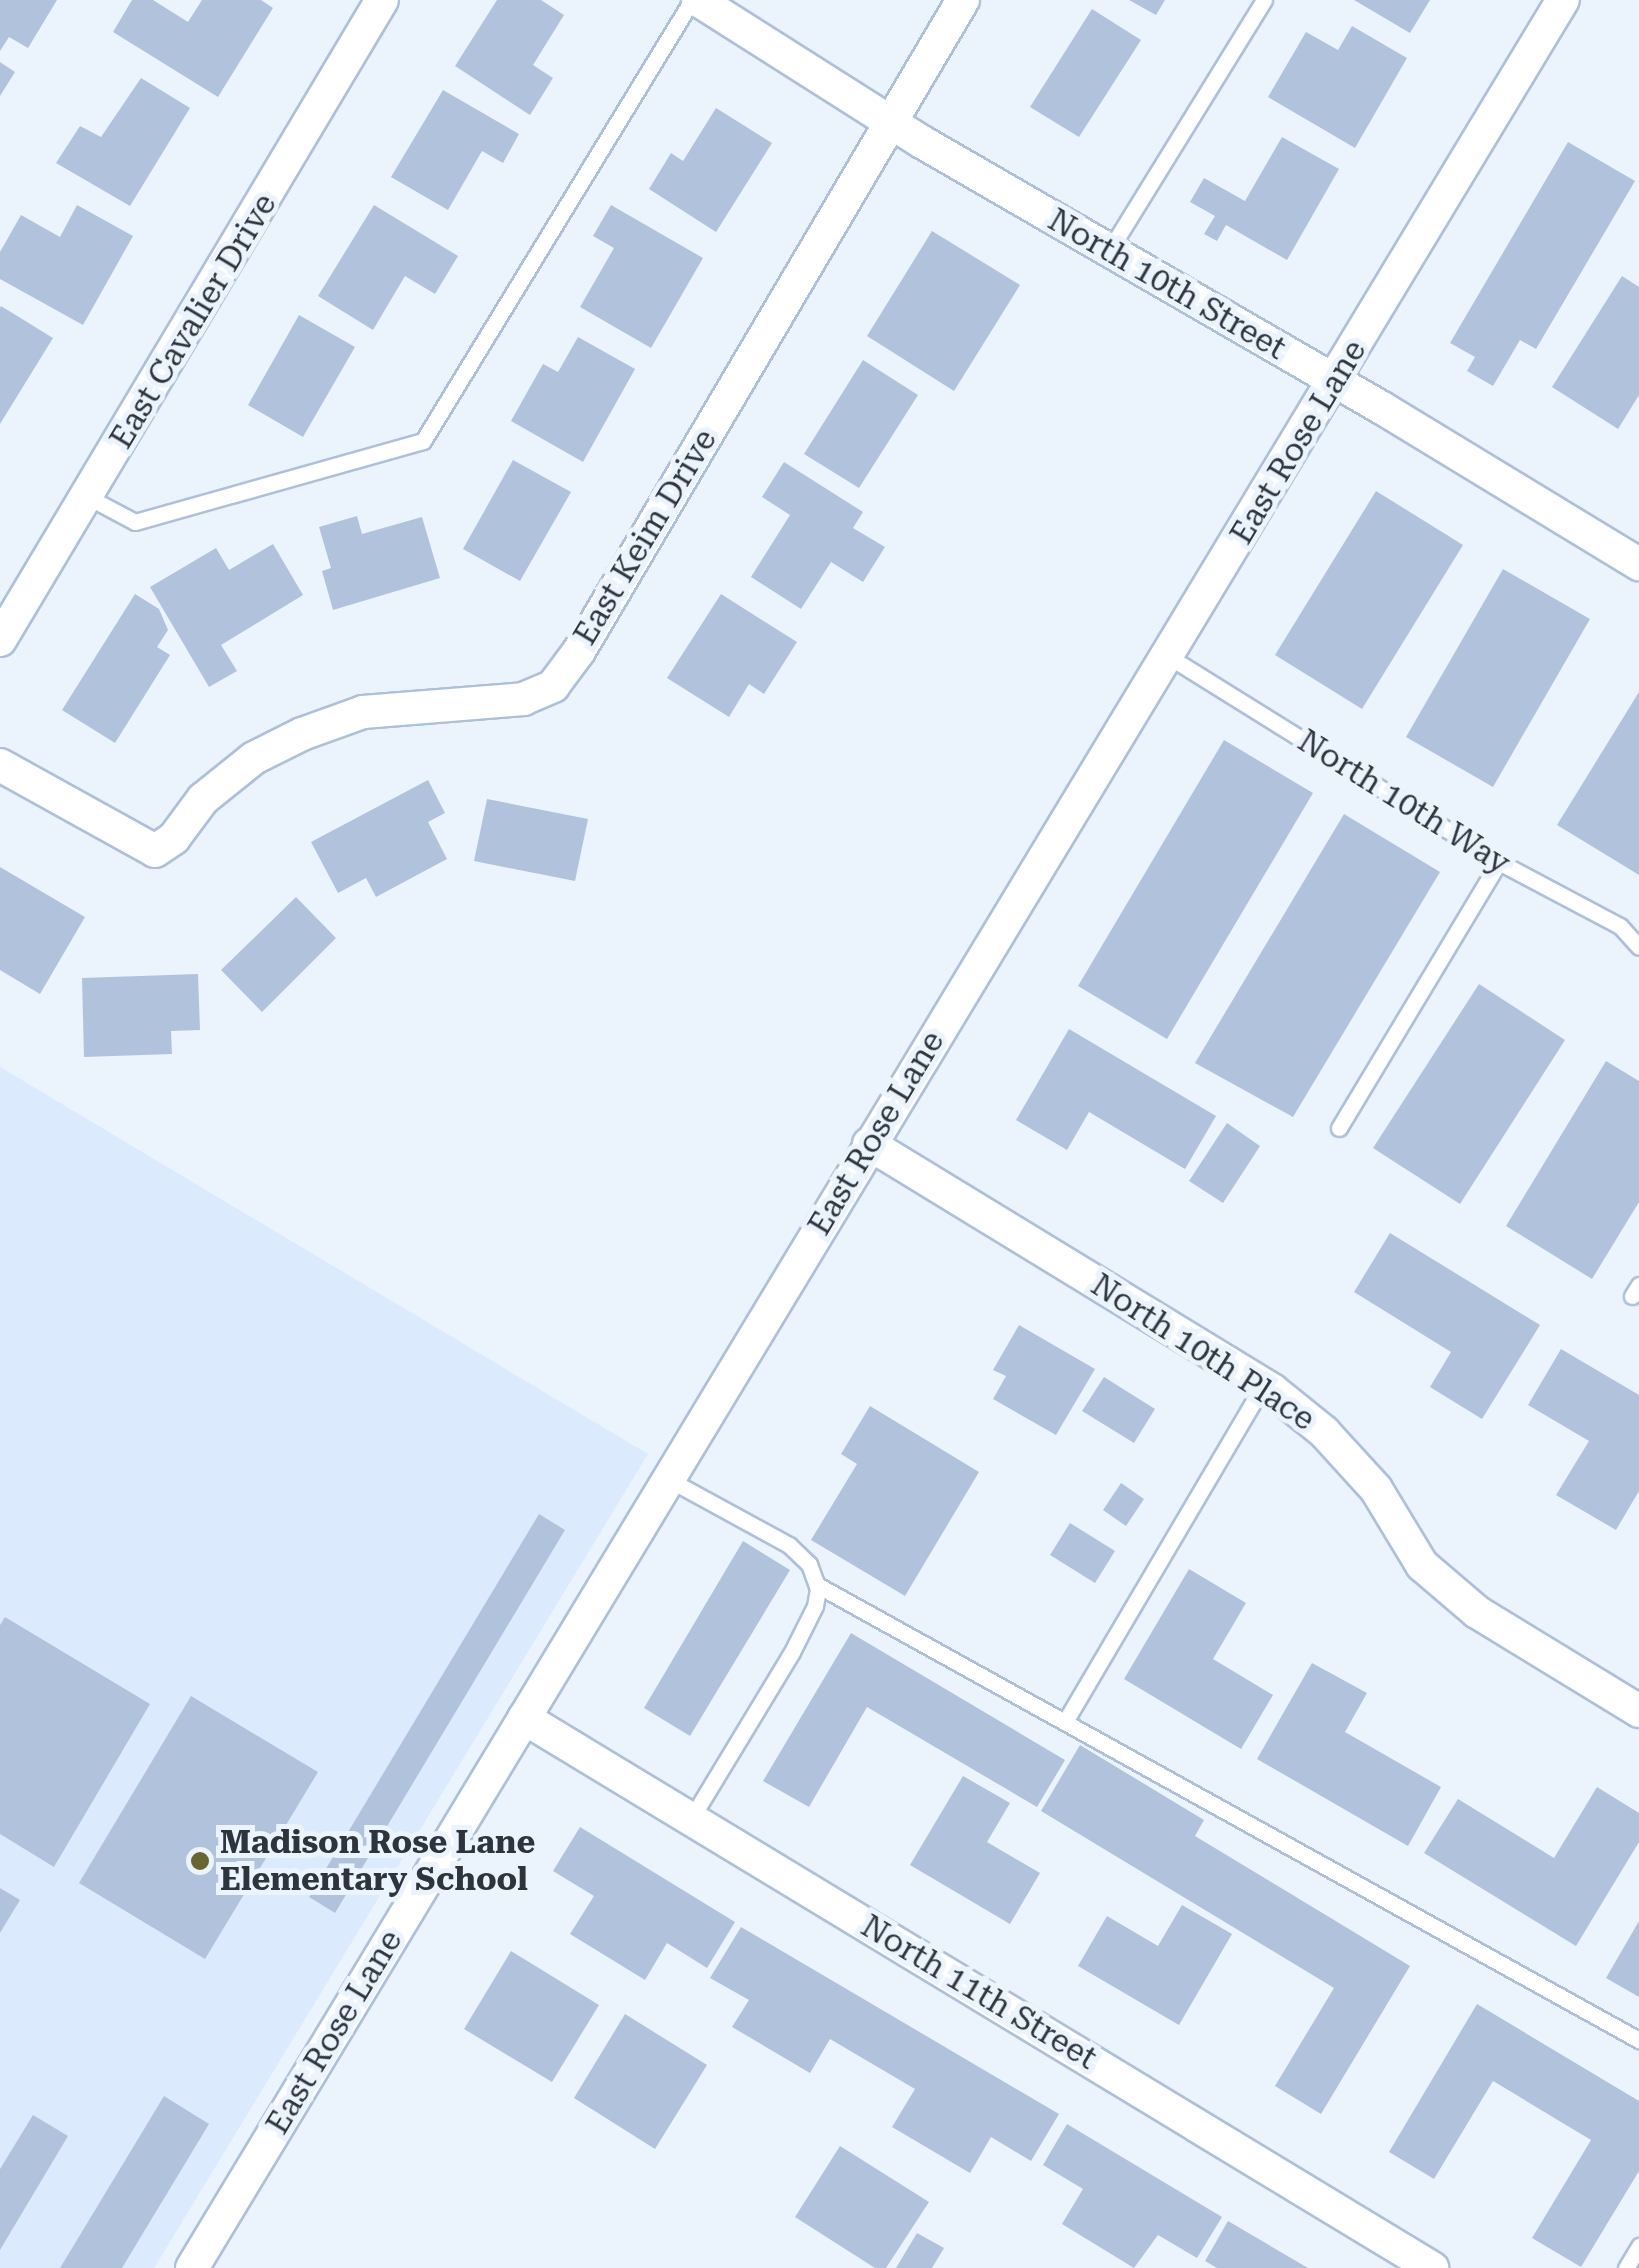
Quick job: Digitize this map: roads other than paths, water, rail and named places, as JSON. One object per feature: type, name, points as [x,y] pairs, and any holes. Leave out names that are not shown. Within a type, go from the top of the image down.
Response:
[{"type":"street","name":"East Cavalier Drive","points":[[0,640],[382,0]]},
{"type":"street","name":"North 10th Street","points":[[695,0],[889,122],[1335,381],[1639,564]]},
{"type":"street","name":"East Keim Drive","points":[[0,765],[155,851],[174,838],[203,799],[254,758],[302,734],[362,712],[523,699],[553,686],[579,651],[963,0]]},
{"type":"street","name":"East Rose Lane","points":[[192,2268],[1564,0]]},
{"type":"street","name":"North 10th Place","points":[[870,1144],[1263,1385],[1324,1432],[1376,1489],[1422,1564],[1492,1622],[1639,1711]]},
{"type":"street","name":"North 11th Street","points":[[524,1718],[1432,2268]]},
{"type":"lane","points":[[88,497],[135,522],[422,442],[695,0]]},
{"type":"lane","points":[[1109,251],[1264,0]]},
{"type":"lane","name":"North 10th Way","points":[[1168,656],[1498,862],[1620,926],[1639,948]]},
{"type":"lane","points":[[1338,1128],[1498,862]]},
{"type":"lane","points":[[1066,1720],[1263,1385]]},
{"type":"lane","points":[[668,1479],[788,1545],[809,1564],[817,1585],[815,1606],[792,1652],[691,1819]]},
{"type":"lane","points":[[817,1585],[1639,2040]]},
{"type":"lane","points":[[1626,2268],[1639,2246]]},
{"type":"place","name":"Madison Rose Lane Elementary School","points":[[200,1861]]}]
